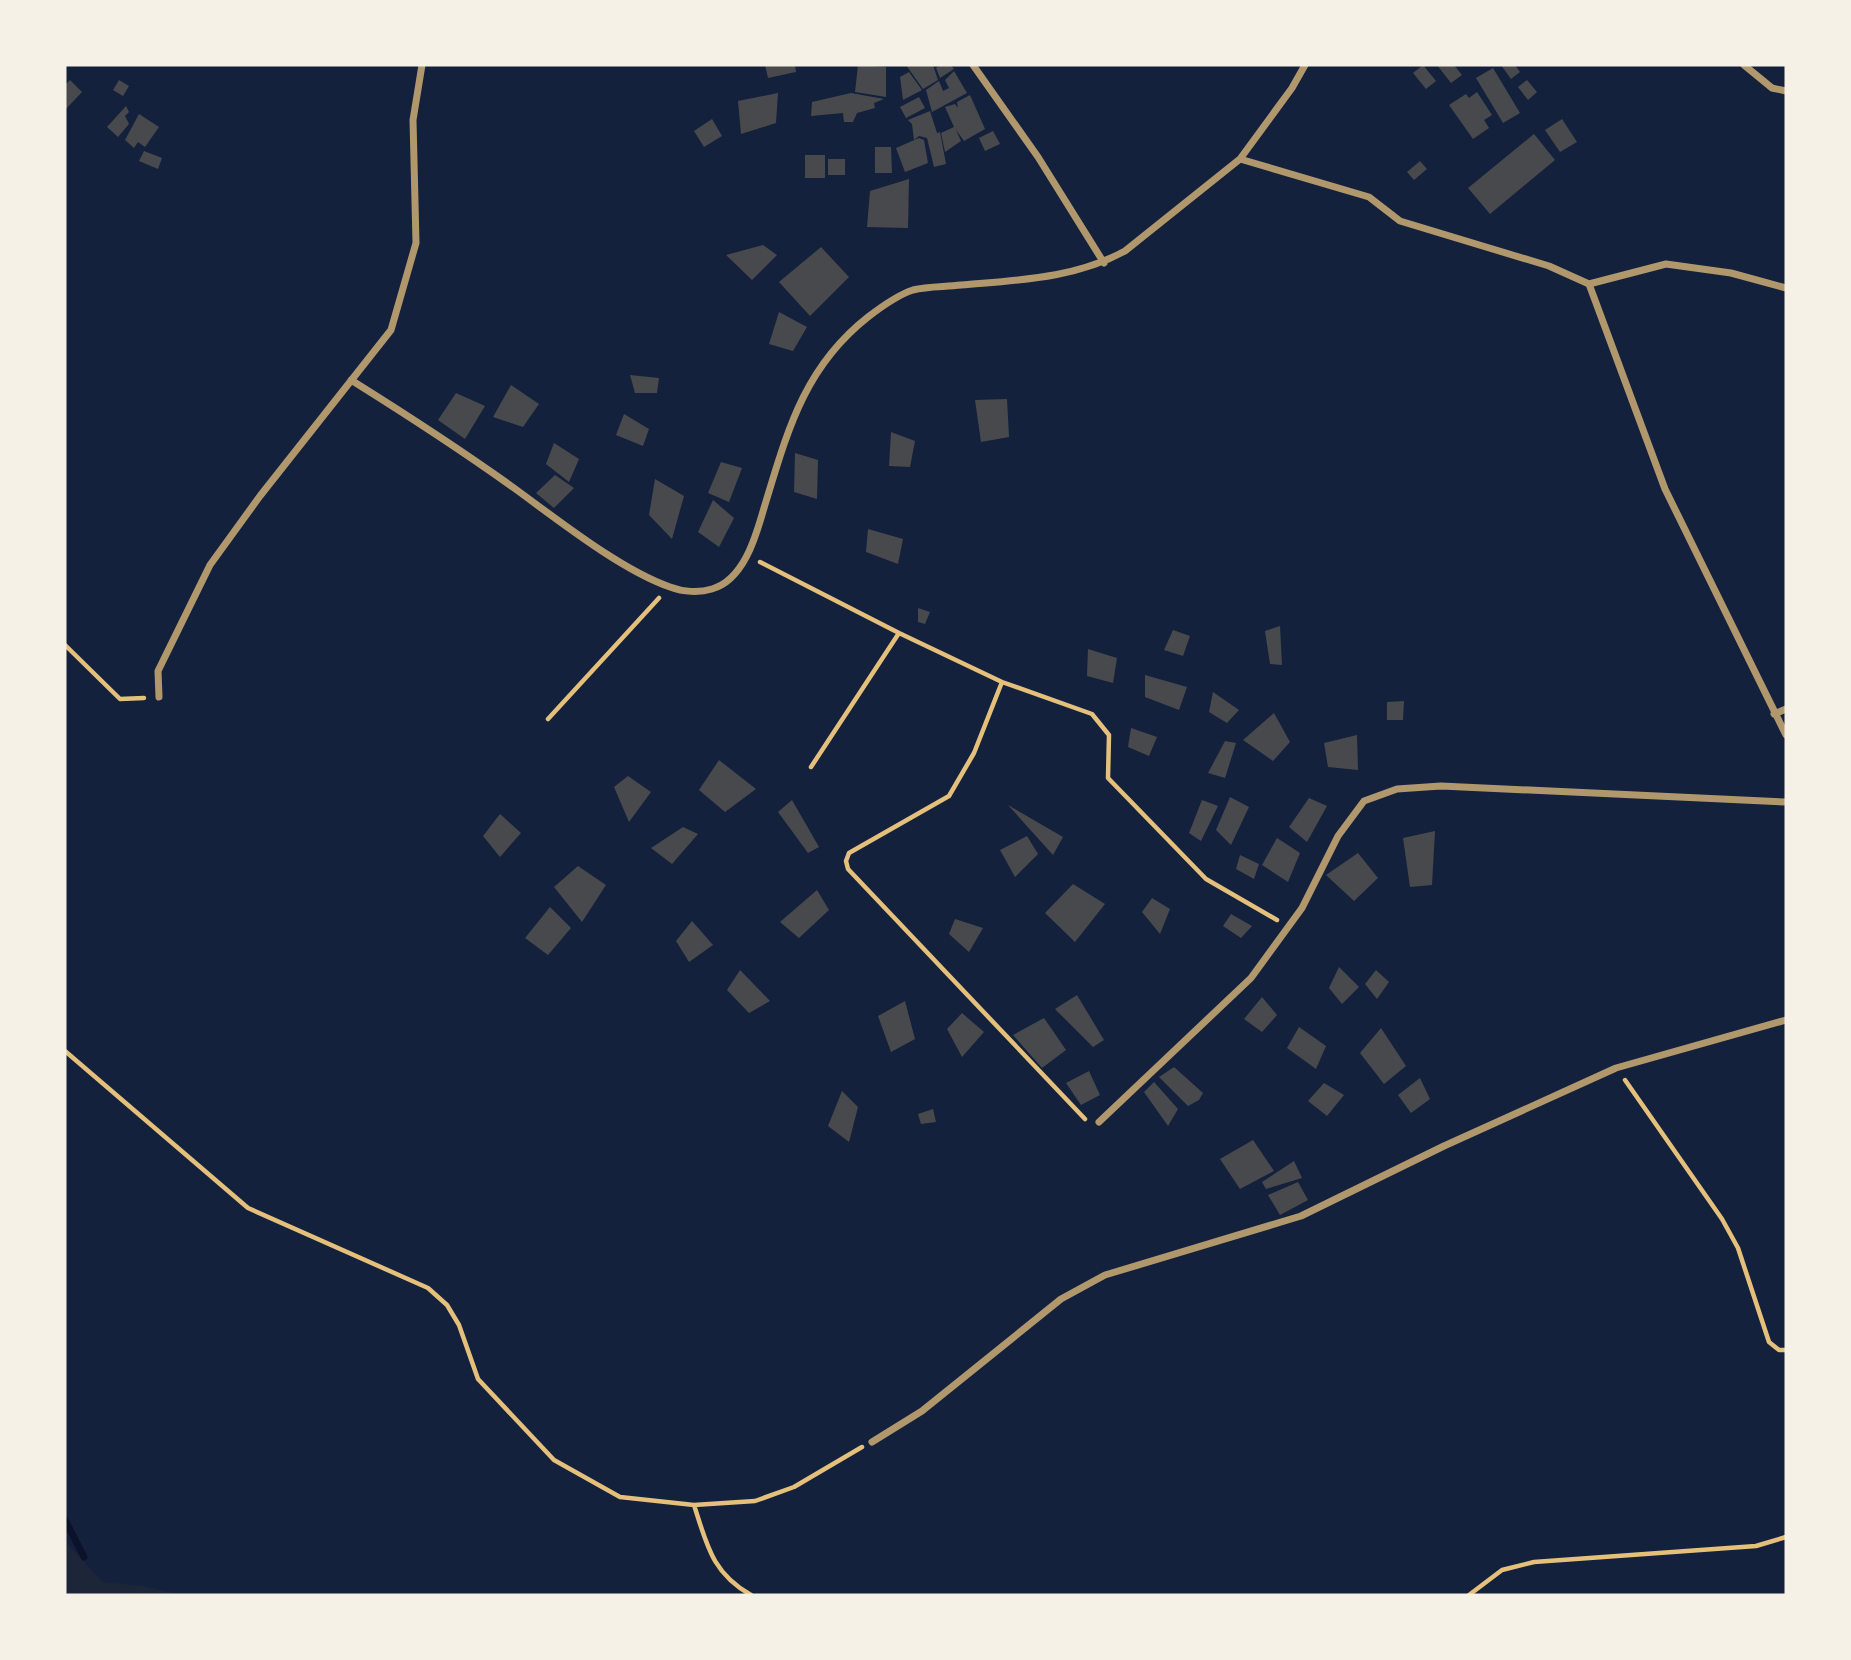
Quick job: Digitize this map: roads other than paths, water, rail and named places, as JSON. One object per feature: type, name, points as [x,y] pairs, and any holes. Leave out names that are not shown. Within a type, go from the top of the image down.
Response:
[{"type":"street","points":[[159,697],[158,671],[210,565],[260,496],[390,330],[416,243],[413,120],[422,65]]},
{"type":"street","points":[[973,65],[1038,157],[1104,263]]},
{"type":"street","points":[[351,380],[424,423],[572,530],[669,587],[689,592],[713,589],[733,575],[753,546],[788,429],[803,393],[833,349],[866,318],[913,290],[1055,276],[1104,263],[1125,251],[1240,159],[1292,88],[1305,65]]},
{"type":"street","points":[[1744,65],[1772,88],[1786,91]]},
{"type":"street","points":[[1240,159],[1369,197],[1400,221],[1549,266],[1589,285],[1666,264],[1731,273],[1786,288]]},
{"type":"street","points":[[1589,285],[1665,489],[1786,735]]},
{"type":"street","points":[[1774,714],[1786,709]]},
{"type":"street","points":[[1099,1122],[1251,978],[1290,927],[1338,836],[1364,801],[1397,789],[1441,786],[1786,802]]},
{"type":"street","points":[[872,1442],[922,1411],[1061,1299],[1105,1275],[1301,1216],[1444,1146],[1616,1068],[1786,1020]]},
{"type":"waterway","points":[[65,1520],[84,1557]]}]
